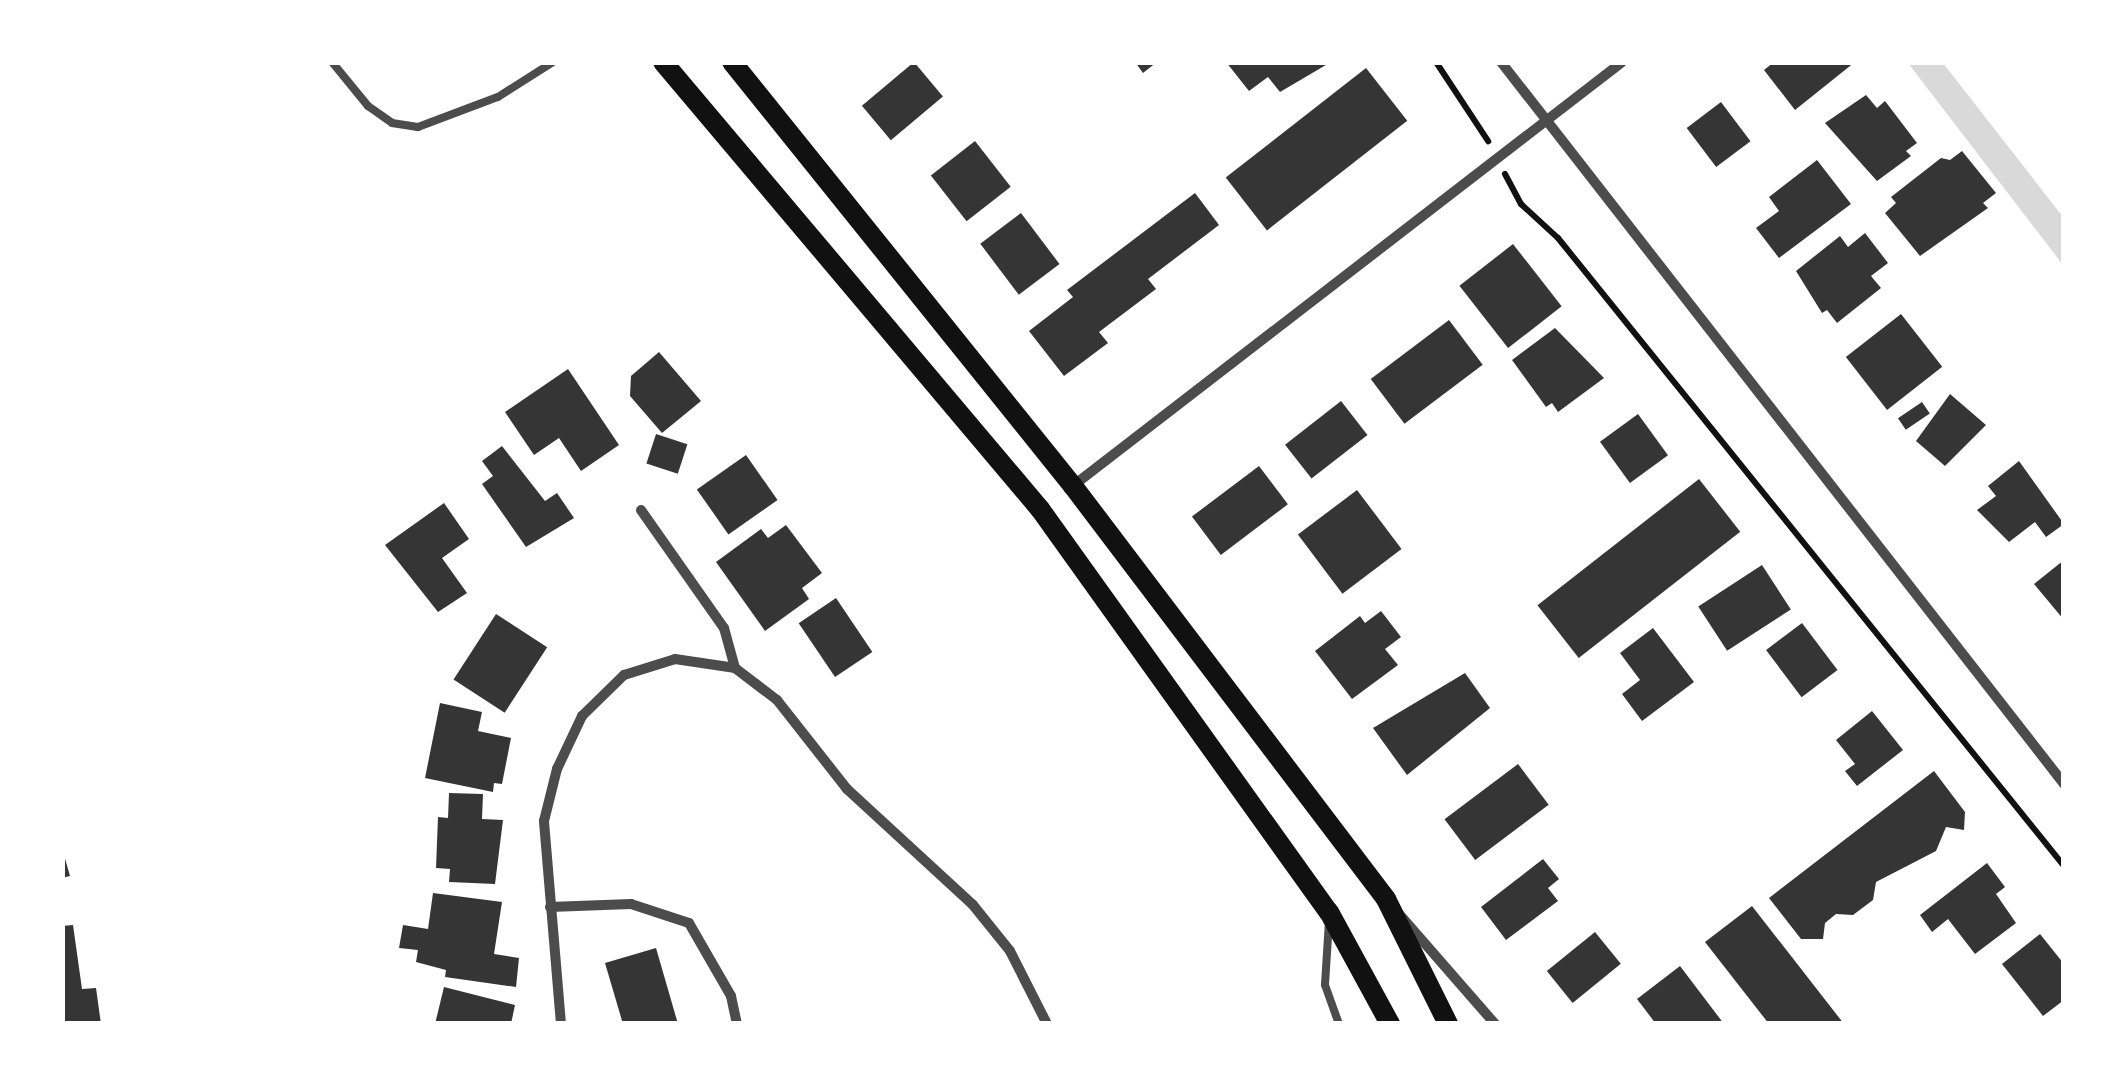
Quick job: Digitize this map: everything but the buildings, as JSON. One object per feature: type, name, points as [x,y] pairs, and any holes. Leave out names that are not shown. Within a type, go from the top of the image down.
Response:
[{"type":"main road","points":[[663,62],[1040,509],[1330,912],[1390,1024]]},
{"type":"main road","points":[[732,62],[1073,486],[1386,900],[1448,1024]]},
{"type":"street","points":[[1501,62],[2064,784]]},
{"type":"street","points":[[1073,486],[1622,62]]},
{"type":"street","points":[[641,510],[724,628],[735,668]]},
{"type":"street","points":[[561,1024],[544,821],[557,769],[582,716],[624,676],[675,659],[735,668],[777,700],[846,789],[973,905],[1010,951],[1046,1024]]},
{"type":"street","points":[[1386,900],[1494,1024]]},
{"type":"street","points":[[550,907],[631,904],[690,923],[731,996],[737,1024]]},
{"type":"lane","points":[[332,62],[368,106],[392,123],[418,127],[498,98],[553,62]]},
{"type":"lane","points":[[1330,912],[1325,985],[1339,1024]]},
{"type":"path","points":[[1436,62],[1522,204],[1558,238],[2064,866]]},
{"type":"shaded area","points":[[1908,63],[1943,63],[2063,217],[2063,265]]}]
